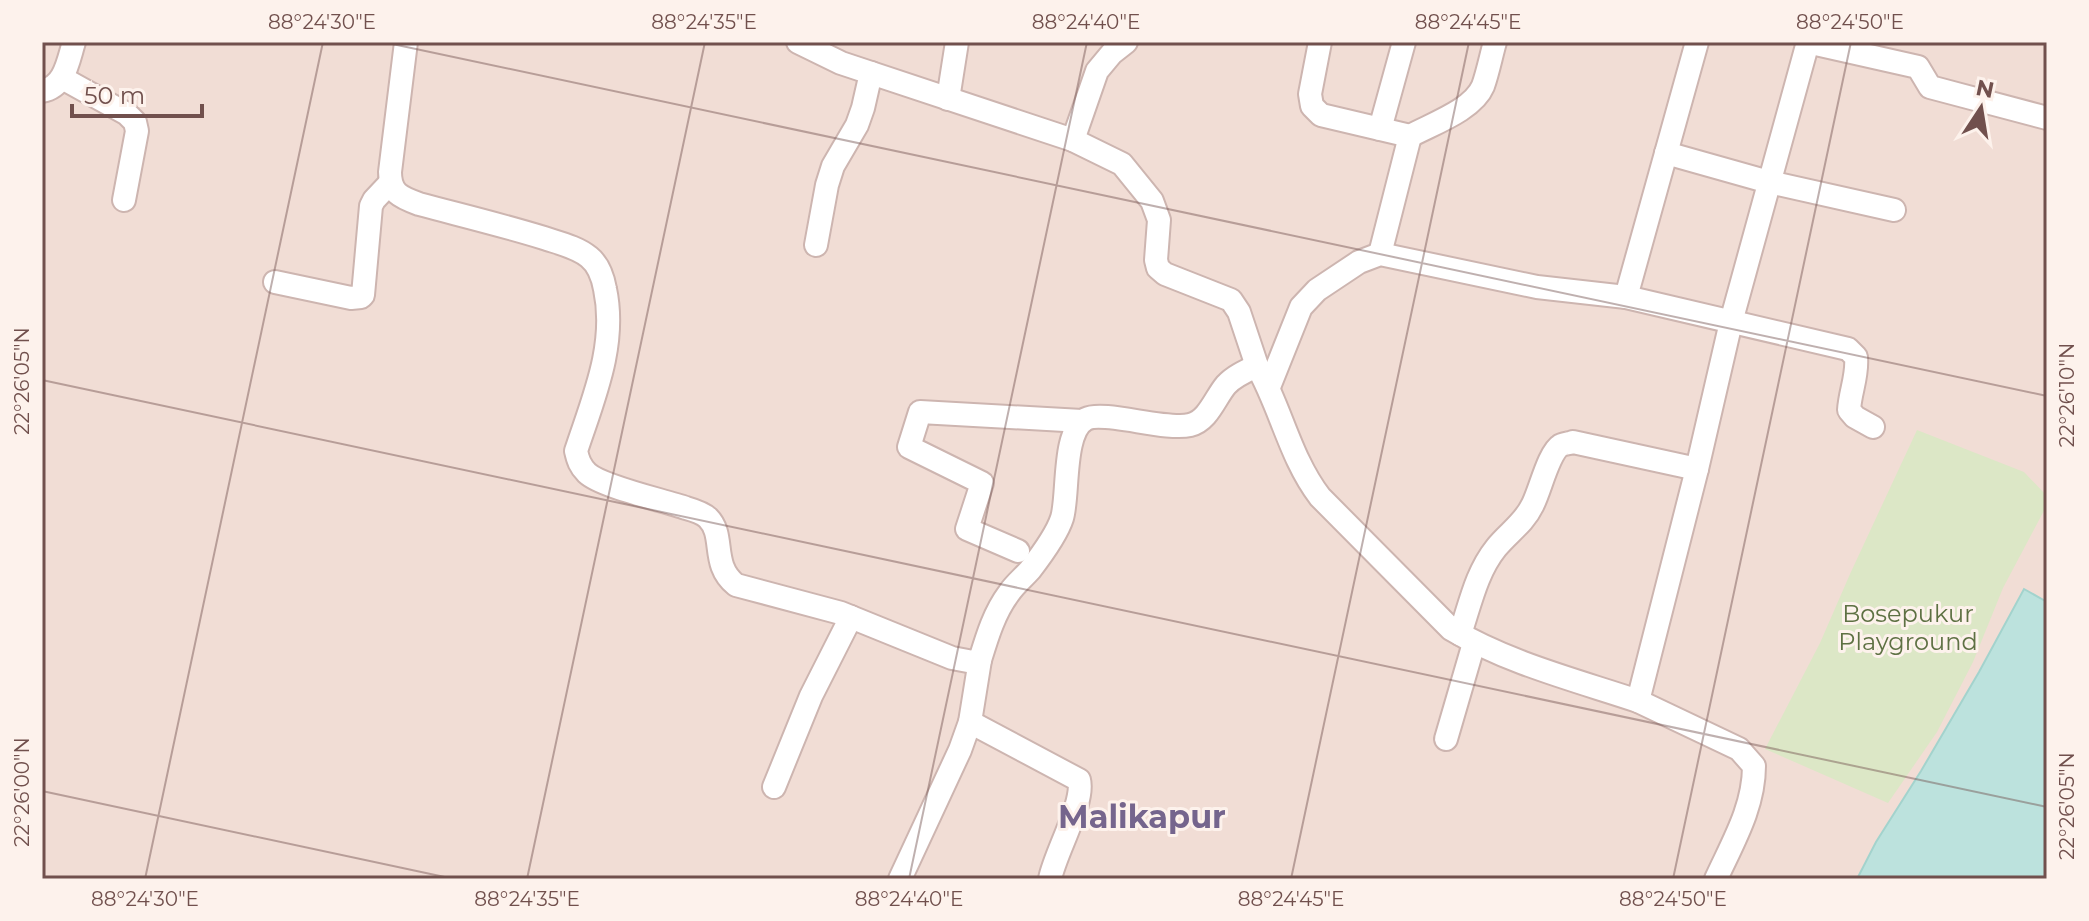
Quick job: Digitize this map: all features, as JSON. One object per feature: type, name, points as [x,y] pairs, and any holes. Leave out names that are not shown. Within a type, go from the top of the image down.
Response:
[{"type":"street","points":[[42,91],[51,89],[62,78],[74,42]]},
{"type":"street","points":[[406,42],[390,183],[394,190],[405,199],[571,247],[589,257],[598,267],[607,298],[608,340],[604,364],[576,451],[579,464],[590,476],[708,518],[717,535],[724,571],[736,585],[851,617],[952,658],[973,662],[980,660]]},
{"type":"street","points":[[798,42],[841,63],[1073,140],[1122,164],[1152,201],[1159,220],[1158,268],[1165,274],[1231,300],[1239,312],[1257,366],[1269,387],[1300,466],[1320,497],[1451,629],[1467,639],[1537,668],[1638,701],[1739,749],[1754,766],[1754,788],[1744,819],[1716,879]]},
{"type":"street","points":[[948,99],[957,42]]},
{"type":"street","points":[[1073,140],[1097,71],[1126,42]]},
{"type":"street","points":[[1320,42],[1310,94],[1312,106],[1321,115],[1410,136],[1473,100],[1482,87],[1495,42]]},
{"type":"street","points":[[1380,129],[1404,42]]},
{"type":"street","points":[[1626,297],[1697,42]]},
{"type":"street","points":[[1638,701],[1731,322],[1808,42],[1918,67],[1930,87],[2047,118]]},
{"type":"street","points":[[816,245],[833,166],[857,125],[871,73]]},
{"type":"street","points":[[62,78],[127,114],[135,122],[137,131],[124,200]]},
{"type":"street","points":[[1380,254],[1410,136]]},
{"type":"street","points":[[1666,153],[1769,182],[1894,210]]},
{"type":"street","points":[[275,282],[351,298],[361,297],[371,206],[390,183]]},
{"type":"street","points":[[1269,387],[1301,307],[1317,290],[1359,262],[1380,254],[1537,287],[1626,297],[1848,349],[1856,357],[1857,368],[1849,410],[1873,427]]},
{"type":"street","points":[[1018,551],[967,529],[982,483],[909,447],[920,412],[1082,421],[1102,417],[1176,426],[1192,425],[1205,416],[1235,376],[1257,366]]},
{"type":"street","points":[[900,879],[960,750],[970,722],[980,660],[996,615],[1009,592],[1030,570],[1059,525],[1065,504],[1066,471],[1074,435],[1082,421]]},
{"type":"street","points":[[1446,739],[1480,574],[1497,547],[1533,506],[1554,453],[1562,444],[1573,442],[1697,469]]},
{"type":"street","points":[[774,787],[811,696],[851,617]]},
{"type":"street","points":[[970,722],[1079,780],[1080,795],[1050,879]]},
{"type":"shaded area","points":[[42,42],[2047,42],[2047,879],[42,879]]},
{"type":"green space","name":"Bosepukur Playground","points":[[1917,430],[2024,472],[2047,496],[2047,505],[2003,588],[1973,662],[1937,732],[1888,803],[1765,749],[1820,643]]},
{"type":"water","points":[[2024,589],[2047,602],[2047,879],[1857,879],[1876,842],[1979,672]]},
{"type":"district","name":"Malikapur","points":[[1142,816]]}]
